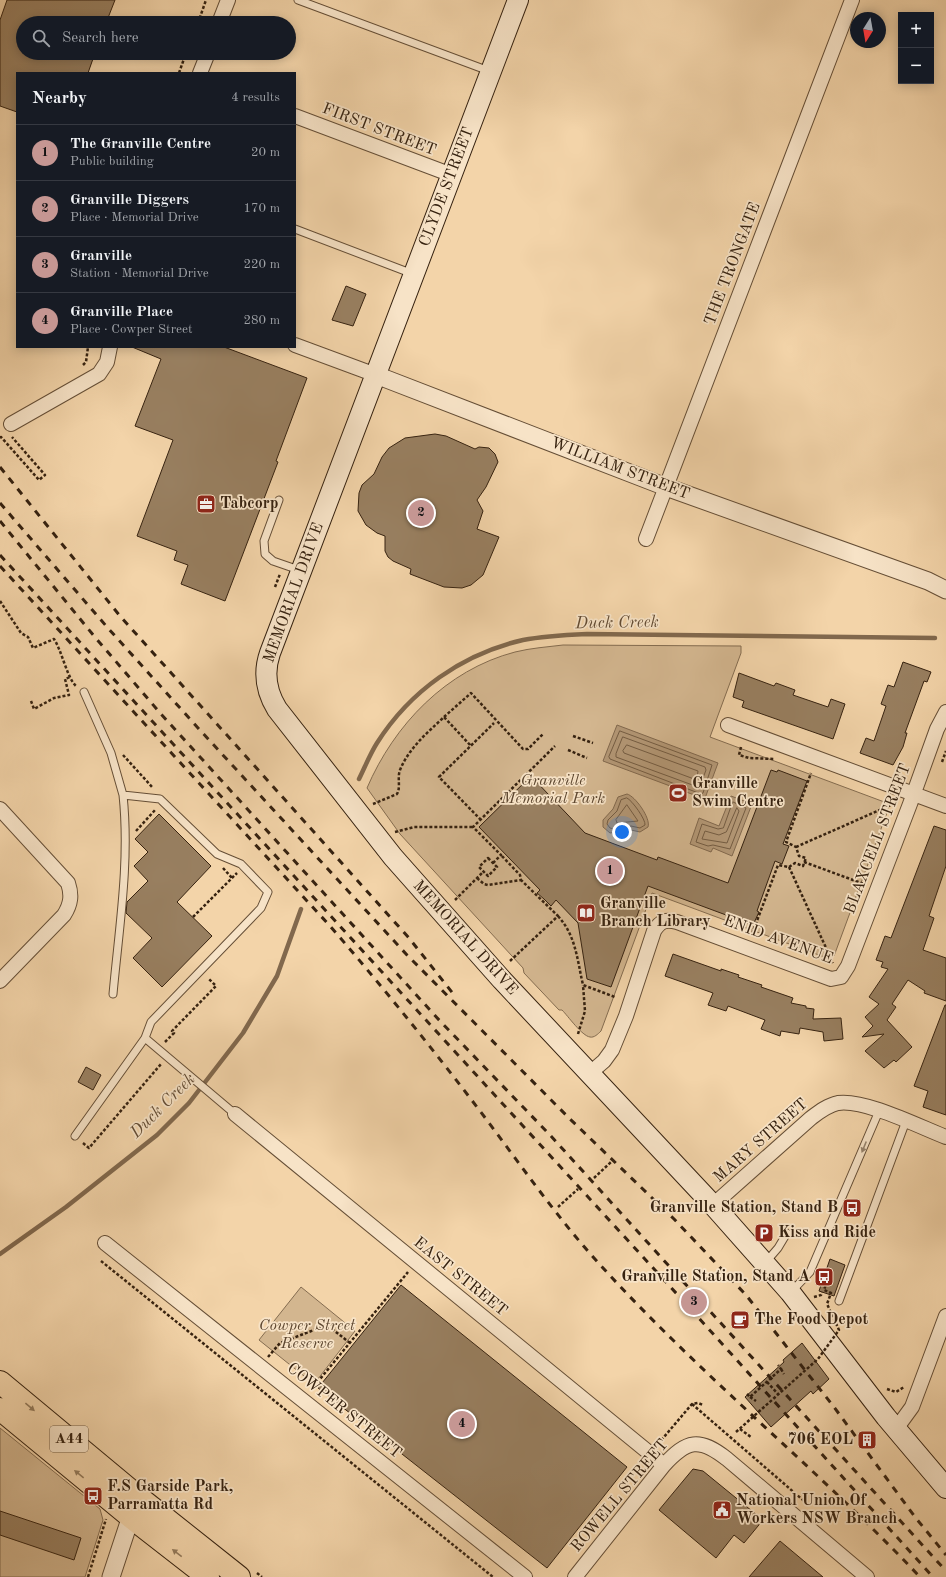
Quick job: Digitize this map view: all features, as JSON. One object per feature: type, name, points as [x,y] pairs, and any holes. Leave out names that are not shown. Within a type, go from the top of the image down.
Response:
[{"type":"highway","name":"A44","points":[[0,1382],[137,1496],[239,1577]]},
{"type":"highway","name":"A44","points":[[0,1409],[131,1517],[208,1577]]},
{"type":"main road","name":"CLYDE STREET","points":[[376,375],[518,0]]},
{"type":"main road","name":"MEMORIAL DRIVE","points":[[376,375],[268,658],[266,680],[273,702],[387,851],[497,975],[713,1205],[765,1263],[790,1292],[896,1429],[946,1488]]},
{"type":"street","points":[[222,16],[228,0]]},
{"type":"street","name":"THE TRONGATE","points":[[646,539],[852,0]]},
{"type":"street","points":[[200,72],[205,60]]},
{"type":"street","name":"FIRST STREET","points":[[296,116],[452,175]]},
{"type":"street","name":"WILLIAM STREET","points":[[296,345],[666,487],[928,581],[946,590]]},
{"type":"street","points":[[11,430],[99,374],[107,362],[110,348]]},
{"type":"street","name":"BLAXCELL STREET","points":[[841,977],[848,966],[914,794],[937,728],[946,712]]},
{"type":"street","points":[[728,725],[946,806]]},
{"type":"street","points":[[0,809],[68,883],[71,897],[70,903],[64,915],[0,981]]},
{"type":"street","name":"ENID AVENUE","points":[[589,1074],[604,1061],[612,1050],[626,1016],[654,931],[660,922],[677,922],[831,979],[841,977]]},
{"type":"street","name":"MARY STREET","points":[[713,1205],[804,1124],[825,1108],[837,1103],[853,1102],[946,1137]]},
{"type":"street","name":"EAST STREET","points":[[235,1114],[664,1465]]},
{"type":"street","name":"COWPER STREET","points":[[105,1243],[525,1577]]},
{"type":"street","points":[[896,1429],[912,1407],[941,1343],[946,1316]]},
{"type":"street","name":"ROWELL STREET","points":[[575,1577],[664,1465],[677,1451],[686,1446],[695,1444],[707,1446],[722,1455],[862,1575]]},
{"type":"street","points":[[111,1577],[137,1496]]},
{"type":"lane","points":[[298,0],[492,72]]},
{"type":"lane","points":[[296,229],[414,274]]},
{"type":"lane","points":[[279,500],[264,542],[265,554],[273,561],[301,571]]},
{"type":"lane","points":[[84,692],[111,754],[123,795],[126,823],[123,896],[113,994]]},
{"type":"lane","points":[[75,1136],[145,1038],[151,1022],[261,908],[268,892],[241,864],[217,854],[160,799],[123,795]]},
{"type":"lane","points":[[145,1038],[235,1114]]},
{"type":"lane","points":[[790,1292],[810,1272],[878,1111]]},
{"type":"lane","points":[[839,1301],[906,1122]]},
{"type":"lane","points":[[765,1263],[778,1248],[787,1233]]},
{"type":"path","points":[[200,16],[206,0]]},
{"type":"path","points":[[179,72],[184,60]]},
{"type":"path","points":[[77,369],[86,362],[88,348]]},
{"type":"path","points":[[0,438],[1,437],[39,480],[45,475],[11,430]]},
{"type":"path","points":[[0,601],[21,633],[28,637],[33,648],[54,639],[61,649],[70,677],[74,684],[84,692]]},
{"type":"path","points":[[31,701],[34,709],[54,698],[69,695],[65,679],[70,677]]},
{"type":"path","points":[[373,804],[397,794],[399,788],[398,778],[404,762],[419,741],[471,693],[523,748],[528,749],[543,734]]},
{"type":"path","points":[[444,717],[471,746]]},
{"type":"path","points":[[481,820],[439,777],[494,723]]},
{"type":"path","points":[[573,736],[593,743]]},
{"type":"path","points":[[395,832],[414,827],[474,827],[554,746]]},
{"type":"path","points":[[742,747],[738,756],[774,759]]},
{"type":"path","points":[[568,750],[587,758]]},
{"type":"path","points":[[121,752],[154,789],[157,808]]},
{"type":"path","points":[[752,934],[778,865],[789,867],[795,863],[803,866],[806,858],[799,856],[796,847],[786,842],[812,773]]},
{"type":"path","points":[[796,847],[891,805]]},
{"type":"path","points":[[157,808],[163,811]]},
{"type":"path","points":[[134,832],[157,808]]},
{"type":"path","points":[[474,827],[520,875],[521,880],[558,916],[572,935],[586,1011],[578,1034]]},
{"type":"path","points":[[493,863],[501,855]]},
{"type":"path","points":[[488,858],[497,867],[488,876],[483,872],[479,867],[488,858]]},
{"type":"path","points":[[804,862],[864,884]]},
{"type":"path","points":[[222,867],[232,878]]},
{"type":"path","points":[[789,867],[833,963]]},
{"type":"path","points":[[455,900],[483,872]]},
{"type":"path","points":[[477,878],[484,884],[488,885],[521,880]]},
{"type":"path","points":[[510,961],[558,916]]},
{"type":"path","points":[[582,985],[615,997]]},
{"type":"path","points":[[594,1178],[611,1162]]},
{"type":"path","points":[[558,1207],[578,1189]]},
{"type":"path","points":[[101,1261],[493,1577]]},
{"type":"path","points":[[303,1400],[416,1262]]},
{"type":"path","points":[[736,1432],[818,1359],[839,1330],[827,1304],[831,1293],[824,1290],[827,1281]]},
{"type":"path","points":[[813,1297],[821,1295],[822,1292]]},
{"type":"path","points":[[261,1367],[280,1343],[327,1325],[350,1342]]},
{"type":"path","points":[[778,1365],[784,1374]]},
{"type":"path","points":[[750,1397],[781,1369]]},
{"type":"path","points":[[884,1386],[891,1392],[896,1392],[905,1386],[907,1381]]},
{"type":"path","points":[[767,1382],[778,1394]]},
{"type":"path","points":[[747,1394],[756,1401]]},
{"type":"path","points":[[650,1454],[692,1404],[698,1403],[703,1405]]},
{"type":"path","points":[[692,1404],[804,1502],[807,1492]]},
{"type":"path","points":[[740,1429],[751,1437]]},
{"type":"path","points":[[728,1437],[733,1435]]},
{"type":"path","points":[[88,1577],[106,1519]]},
{"type":"green space","name":"Granville Memorial Park","points":[[563,645],[741,646],[741,653],[710,737],[887,803],[888,810],[834,956],[827,958],[652,893],[601,1031],[590,1037],[579,1030],[562,1010],[559,1010],[524,973],[523,968],[400,834],[367,788],[378,765],[408,722],[425,703],[445,686],[490,660],[515,652]]},
{"type":"green space","name":"Cowper Street Reserve","points":[[301,1287],[355,1331],[314,1384],[259,1340]]},
{"type":"green space","points":[[0,1428],[100,1509],[103,1520],[85,1577],[0,1577]]},
{"type":"water","points":[[617,725],[718,763],[704,801],[696,799],[697,796],[603,761]]},
{"type":"water","points":[[627,794],[642,808],[647,818],[648,827],[640,832],[631,830],[610,833],[603,827],[603,820],[613,809],[618,797]]},
{"type":"water","points":[[731,796],[752,804],[732,856],[713,848],[711,852],[690,844],[699,818],[719,826]]},
{"type":"building","points":[[7,0],[115,0],[109,16],[16,16],[16,60],[93,60],[88,72],[16,72],[16,112],[0,106],[0,20]]},
{"type":"building","points":[[346,286],[366,294],[353,326],[332,320]]},
{"type":"building","points":[[134,348],[227,348],[307,378],[276,461],[278,462],[225,601],[181,584],[188,565],[174,560],[177,551],[137,536],[173,440],[135,426],[161,359]]},
{"type":"building","points":[[435,434],[446,436],[475,449],[479,447],[489,448],[495,454],[498,462],[486,487],[477,500],[483,511],[477,529],[499,537],[483,575],[471,585],[462,588],[444,587],[410,574],[411,569],[393,561],[388,557],[385,551],[385,536],[377,533],[366,525],[358,511],[359,493],[362,485],[374,474],[382,457],[389,448],[405,438]]},
{"type":"building","points":[[903,662],[931,672],[927,682],[924,681],[905,733],[907,733],[903,747],[893,765],[860,753],[866,738],[874,741],[886,706],[881,704],[888,685],[894,687]]},
{"type":"building","points":[[739,673],[774,686],[776,683],[795,690],[793,695],[828,707],[831,699],[845,704],[833,739],[742,707],[744,701],[733,697]]},
{"type":"building","points":[[771,770],[777,772],[778,770],[807,781],[783,844],[789,846],[782,864],[775,861],[757,911],[759,912],[753,925],[648,886],[611,987],[587,979],[578,923],[556,900],[551,906],[537,893],[540,890],[479,827],[531,776],[585,833],[657,860],[658,857],[728,883]]},
{"type":"building","points":[[159,814],[211,866],[177,902],[212,936],[162,987],[133,958],[152,938],[126,913],[127,902],[148,881],[134,866],[148,852],[135,839]]},
{"type":"building","points":[[934,826],[946,830],[946,866],[929,916],[934,918],[923,950],[946,958],[946,1001],[924,993],[925,991],[908,980],[892,1004],[896,1007],[887,1020],[912,1047],[896,1062],[894,1060],[884,1068],[865,1051],[884,1034],[862,1037],[873,1026],[865,1017],[879,1004],[869,997],[888,969],[881,967],[883,962],[876,960],[885,936],[891,938]]},
{"type":"building","points":[[673,954],[721,971],[721,969],[739,975],[738,977],[762,985],[761,987],[793,998],[791,1003],[814,1009],[813,1019],[841,1018],[843,1039],[824,1041],[823,1032],[800,1028],[799,1034],[781,1031],[780,1036],[761,1029],[765,1020],[728,1006],[726,1011],[708,1005],[713,993],[665,976]]},
{"type":"building","points":[[945,1005],[946,1115],[923,1107],[928,1091],[914,1086]]},
{"type":"building","points":[[86,1067],[101,1075],[93,1090],[78,1082]]},
{"type":"building","points":[[830,1259],[845,1265],[834,1296],[819,1291]]},
{"type":"building","points":[[401,1285],[627,1467],[547,1568],[318,1388]]},
{"type":"building","points":[[802,1343],[829,1379],[813,1394],[811,1391],[771,1427],[745,1397],[784,1362],[783,1360]]},
{"type":"building","points":[[693,1469],[703,1471],[763,1520],[744,1543],[734,1535],[716,1558],[659,1510]]},
{"type":"building","points":[[0,1511],[81,1538],[74,1560],[0,1535]]},
{"type":"building","points":[[780,1541],[823,1577],[749,1577]]},
{"type":"waterway","name":"Duck Creek","points":[[359,779],[374,747],[390,724],[422,691],[459,665],[501,646],[523,640],[587,634],[935,638]]},
{"type":"waterway","name":"Duck Creek","points":[[0,1254],[66,1207],[157,1135],[189,1103],[243,1033],[277,976],[301,909]]},
{"type":"railway","points":[[0,467],[120,616],[409,938],[455,996]]},
{"type":"railway","points":[[0,503],[107,627],[407,955],[570,1119],[674,1219],[746,1295],[834,1407],[915,1517],[946,1555]]},
{"type":"railway","points":[[0,521],[94,636],[161,714],[440,1021],[550,1135],[946,1571]]},
{"type":"railway","points":[[0,555],[687,1305],[933,1577]]},
{"type":"railway","points":[[0,566],[330,926],[388,994],[444,1064],[550,1204],[594,1258],[673,1340],[840,1497],[920,1577]]},
{"type":"place","name":"Tabcorp","points":[[206,504]]},
{"type":"place","name":"Granville Diggers","points":[[421,513]]},
{"type":"place","name":"Granville Swim Centre","points":[[678,793]]},
{"type":"place","name":"The Granville Centre","points":[[610,871]]},
{"type":"place","name":"Granville Branch Library","points":[[586,913]]},
{"type":"place","name":"Granville Station, Stand B","points":[[852,1208]]},
{"type":"place","name":"Kiss and Ride","points":[[764,1233]]},
{"type":"place","name":"Granville Station, Stand A","points":[[824,1277]]},
{"type":"place","name":"Granville","points":[[694,1302]]},
{"type":"place","name":"The Food Depot","points":[[740,1320]]},
{"type":"place","name":"Granville Place","points":[[462,1424]]},
{"type":"place","name":"706 EOL","points":[[867,1440]]},
{"type":"place","name":"F.S Garside Park, Parramatta Rd","points":[[93,1496]]},
{"type":"place","name":"National Union Of Workers NSW Branch","points":[[722,1510]]}]
